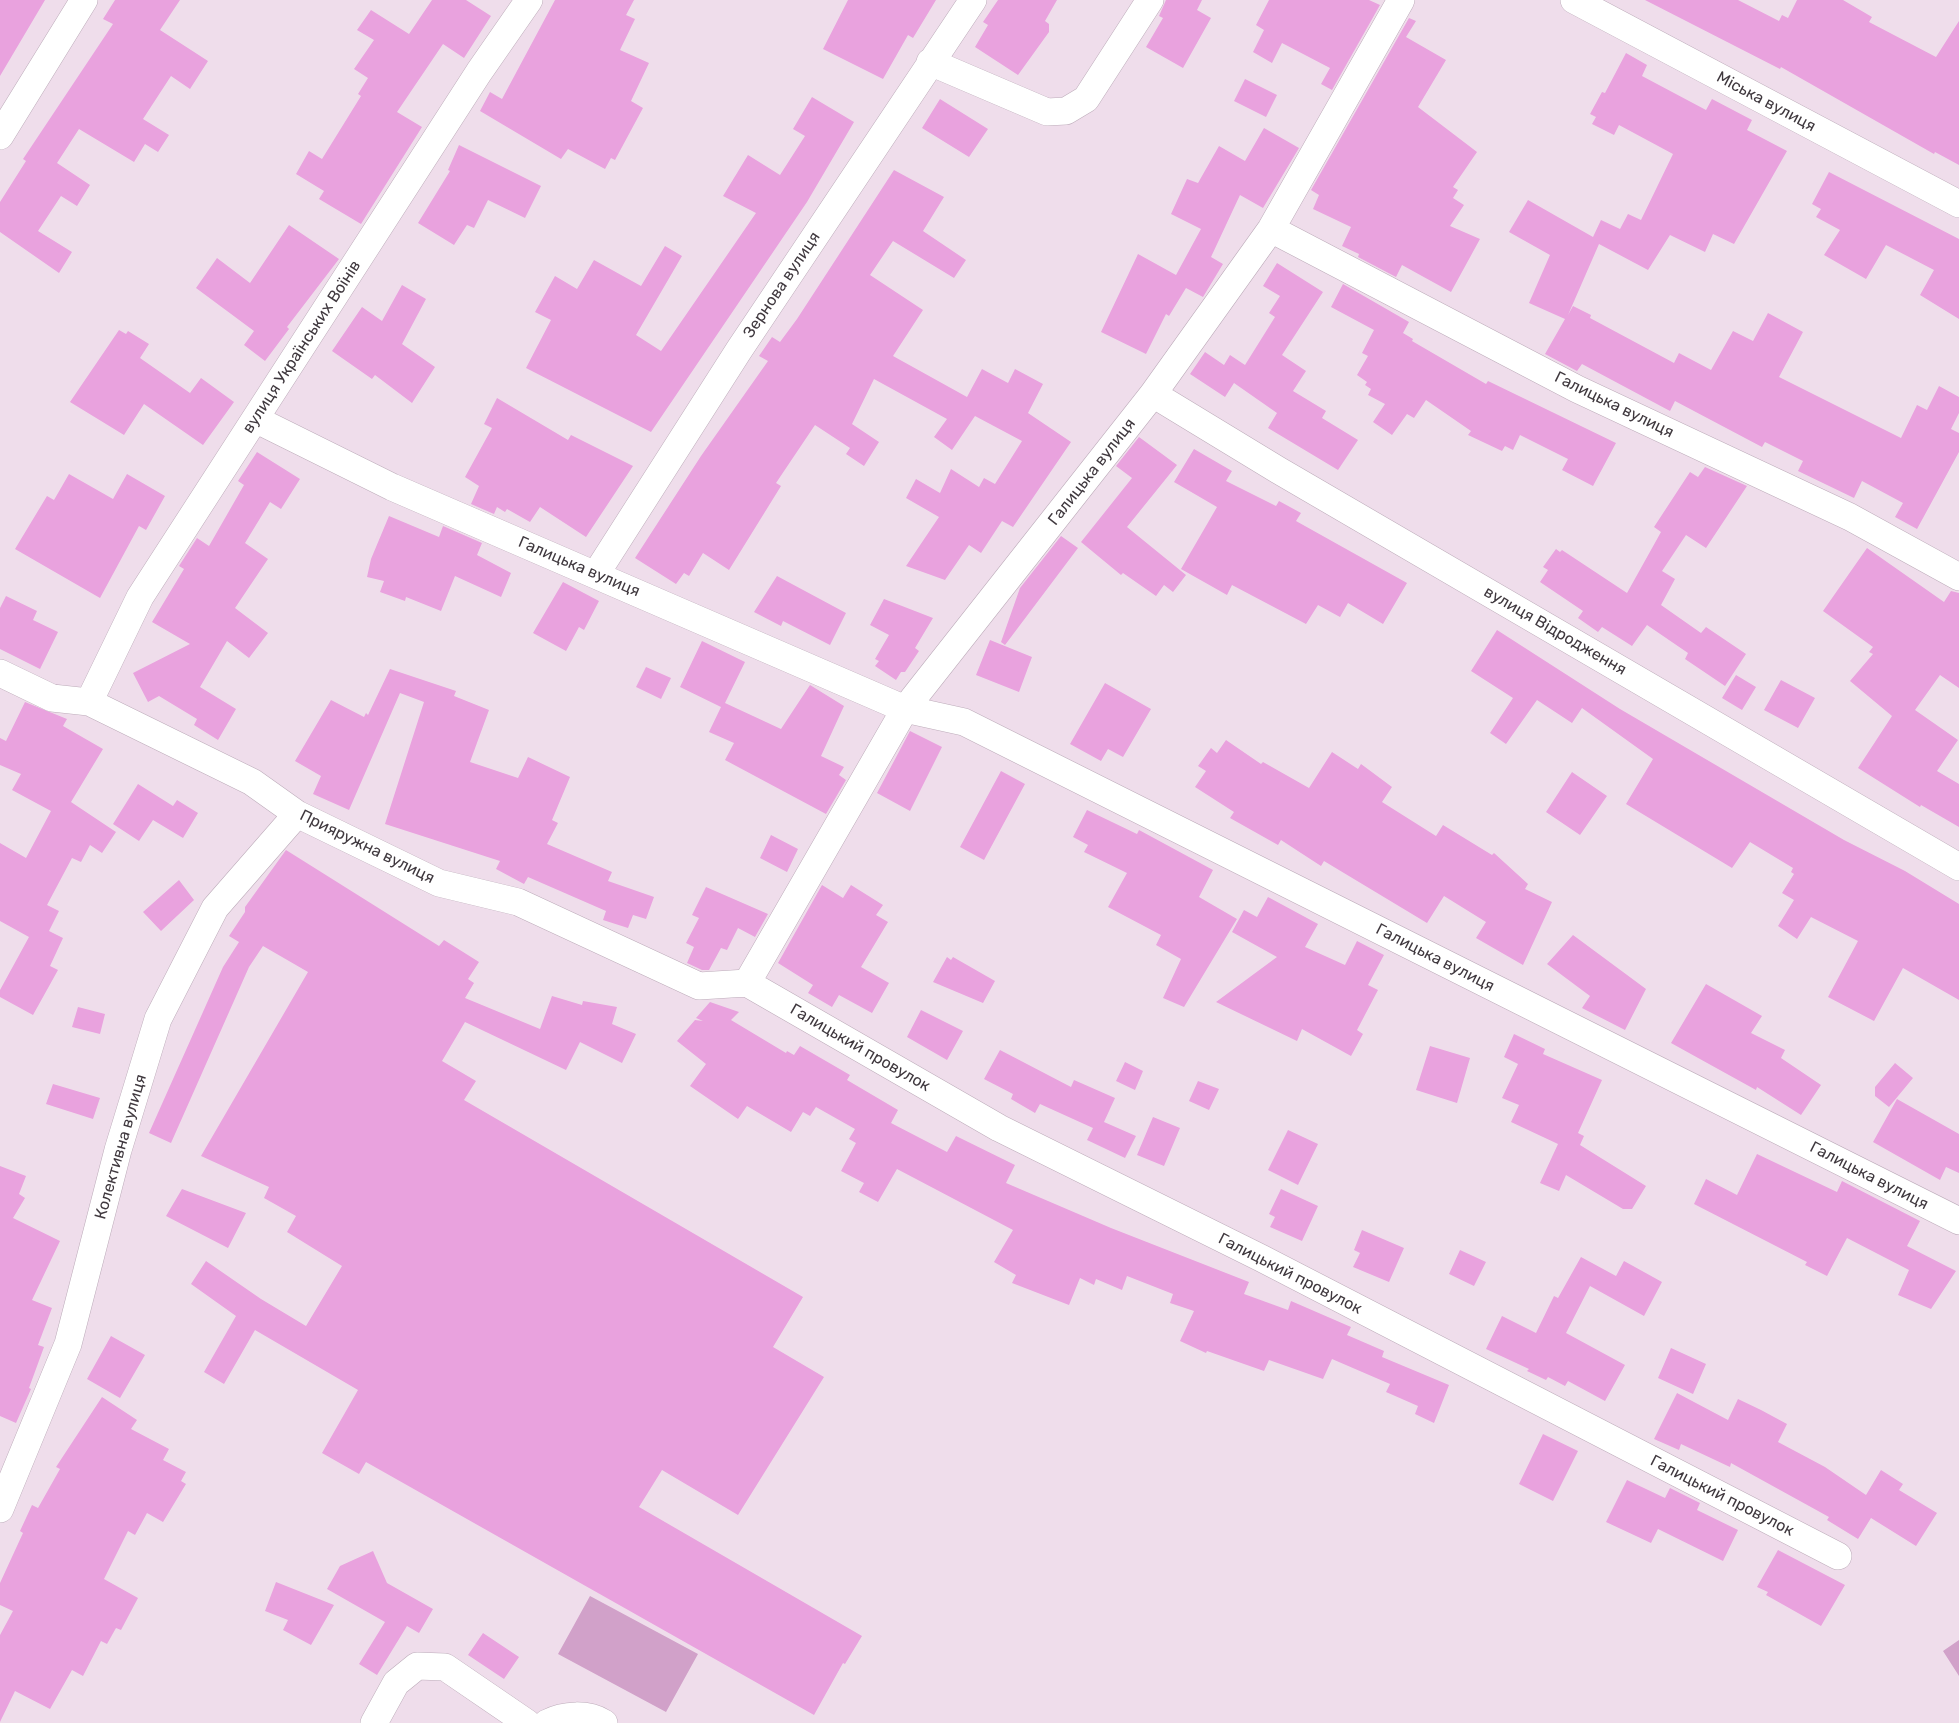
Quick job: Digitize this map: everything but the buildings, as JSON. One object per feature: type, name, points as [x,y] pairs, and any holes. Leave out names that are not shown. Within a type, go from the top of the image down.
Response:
[{"type":"street","points":[[0,136],[84,0]]},
{"type":"street","name":"вулиця Українських Воїнів","points":[[89,702],[140,597],[479,72],[529,0]]},
{"type":"street","name":"Зернова вулиця","points":[[596,574],[739,350],[973,0]]},
{"type":"street","points":[[930,62],[1047,112],[1066,111],[1086,99],[1150,0]]},
{"type":"street","name":"Галицька вулиця","points":[[747,983],[905,709],[1153,394],[1271,229],[1401,0]]},
{"type":"street","name":"Міська вулиця","points":[[1574,0],[1959,204]]},
{"type":"street","name":"Галицька вулиця","points":[[1271,229],[1577,389],[1850,517],[1959,577]]},
{"type":"street","name":"вулиця Відродження","points":[[1153,394],[1298,482],[1959,867]]},
{"type":"street","name":"Галицька вулиця","points":[[255,419],[392,487],[905,709],[964,722],[1959,1221]]},
{"type":"street","name":"Прияружна вулиця","points":[[0,673],[52,698],[89,702],[252,782],[297,814],[439,883],[518,903],[699,986],[747,983]]},
{"type":"street","name":"Колективна вулиця","points":[[0,1509],[68,1344],[118,1150],[158,1019],[215,908],[297,814]]},
{"type":"street","name":"Галицький провулок","points":[[747,983],[999,1128],[1261,1258],[1838,1556]]},
{"type":"street","points":[[374,1723],[396,1683],[417,1666],[445,1667],[527,1723]]},
{"type":"street","points":[[547,1723],[559,1717],[594,1717],[604,1723]]},
{"type":"shaded area","points":[[590,1596],[698,1654],[666,1712],[558,1654]]},
{"type":"shaded area","points":[[1959,1640],[1959,1676],[1943,1651]]}]
